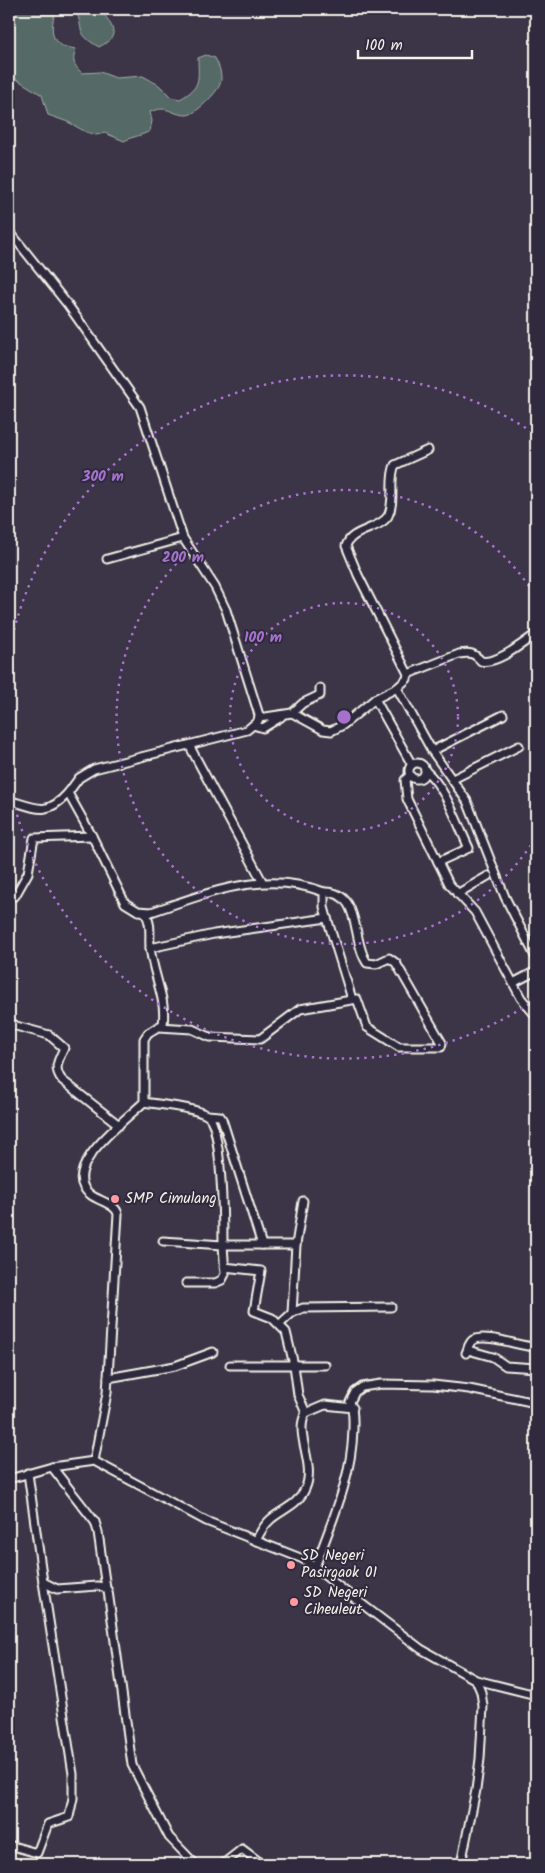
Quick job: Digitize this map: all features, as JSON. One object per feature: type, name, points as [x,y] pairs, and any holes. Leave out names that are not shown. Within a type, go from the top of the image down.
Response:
[{"type":"street","points":[[9,231],[68,306],[140,407],[183,538],[215,587],[226,610],[259,718]]},
{"type":"street","points":[[15,802],[42,810],[54,806],[68,793],[79,778],[94,768],[246,730],[253,726],[259,718],[289,714],[323,730],[331,731],[343,725],[375,699],[397,688],[407,679],[408,674],[358,575],[346,546],[349,540],[380,523],[388,516],[395,465],[428,450]]},
{"type":"street","points":[[107,559],[183,538]]},
{"type":"street","points":[[408,674],[468,652],[474,654],[481,661],[490,662],[505,655],[536,634]]},
{"type":"street","points":[[253,726],[263,728],[289,714],[303,703],[320,695],[320,688]]},
{"type":"street","points":[[397,688],[432,751],[467,800],[505,896],[536,958]]},
{"type":"street","points":[[375,699],[412,765]]},
{"type":"street","points":[[432,751],[503,714]]},
{"type":"street","points":[[190,745],[262,881]]},
{"type":"street","points":[[453,779],[518,746]]},
{"type":"street","points":[[426,771],[420,780],[414,779],[410,775],[409,770],[412,765],[420,763],[434,779],[469,848],[438,862]]},
{"type":"street","points":[[410,775],[405,780],[406,799],[438,862],[457,894],[475,912],[512,983],[535,1013]]},
{"type":"street","points":[[68,793],[92,836],[125,903],[138,911],[151,912]]},
{"type":"street","points":[[9,892],[15,896],[28,873],[34,838],[92,836]]},
{"type":"street","points":[[457,894],[488,876]]},
{"type":"street","points":[[94,1461],[103,1421],[108,1378],[118,1214],[115,1208],[86,1191],[81,1178],[84,1164],[108,1135],[144,1102],[144,1039],[148,1033],[164,1022],[164,1007],[150,948],[149,922],[146,915],[237,886],[262,881],[304,886],[324,892],[339,893],[349,903],[367,963],[376,964],[389,958],[396,963],[442,1045],[438,1047],[400,1047],[367,1028],[359,1000],[352,999],[300,1009],[260,1039],[210,1038],[192,1028],[159,1027]]},
{"type":"street","points":[[324,892],[324,907],[352,999]]},
{"type":"street","points":[[150,948],[214,934],[327,918]]},
{"type":"street","points":[[512,983],[536,970]]},
{"type":"street","points":[[9,1021],[16,1026],[49,1035],[64,1048],[56,1063],[56,1072],[119,1125]]},
{"type":"street","points":[[144,1102],[220,1116],[262,1245]]},
{"type":"street","points":[[186,1283],[218,1283],[224,1276],[219,1157],[214,1124],[207,1115]]},
{"type":"street","points":[[292,1313],[296,1245],[303,1201]]},
{"type":"street","points":[[163,1241],[223,1245],[296,1245]]},
{"type":"street","points":[[224,1267],[261,1271],[254,1310],[280,1324],[289,1336],[298,1395],[306,1413],[302,1430],[307,1453],[306,1487],[299,1499],[263,1526],[256,1541]]},
{"type":"street","points":[[280,1324],[292,1313],[308,1307],[391,1307]]},
{"type":"street","points":[[536,1347],[478,1339],[472,1340],[467,1352],[493,1357],[506,1366],[536,1368]]},
{"type":"street","points":[[108,1378],[176,1366],[213,1352]]},
{"type":"street","points":[[230,1365],[325,1365]]},
{"type":"street","points":[[315,1566],[348,1475],[353,1447],[353,1408],[350,1402],[355,1392],[369,1384],[433,1385],[469,1389],[536,1403]]},
{"type":"street","points":[[306,1413],[325,1405],[353,1408]]},
{"type":"street","points":[[9,1479],[52,1467],[94,1461],[206,1521],[304,1558],[410,1642],[436,1659],[476,1680],[536,1695]]},
{"type":"street","points":[[52,1467],[90,1515],[97,1527],[106,1588],[109,1596],[119,1683],[132,1766],[169,1837],[195,1864]]},
{"type":"street","points":[[9,1845],[37,1853],[48,1824],[52,1821],[65,1820],[69,1816],[73,1798],[70,1750],[43,1582],[28,1473]]},
{"type":"street","points":[[43,1582],[57,1589],[98,1586],[106,1588]]},
{"type":"street","points":[[461,1864],[476,1790],[480,1759],[483,1706],[481,1692],[476,1680]]},
{"type":"street","points":[[223,1864],[242,1849],[262,1864]]},
{"type":"green space","points":[[9,9],[57,9],[53,22],[54,37],[61,45],[76,49],[74,62],[82,73],[100,72],[116,78],[143,76],[159,85],[171,97],[180,99],[187,95],[195,86],[198,77],[198,58],[206,55],[215,58],[221,74],[220,84],[206,102],[191,114],[182,115],[165,109],[150,112],[152,121],[150,131],[144,134],[124,141],[105,133],[96,135],[86,132],[68,122],[48,115],[42,95],[13,77],[9,70]]},
{"type":"green space","points":[[74,9],[101,9],[113,29],[113,34],[107,43],[99,47],[85,37]]},
{"type":"place","name":"SMP Cimulang","points":[[115,1199]]},
{"type":"place","name":"SD Negeri Pasirgaok 01","points":[[291,1565]]},
{"type":"place","name":"SD Negeri Ciheuleut","points":[[294,1602]]}]
